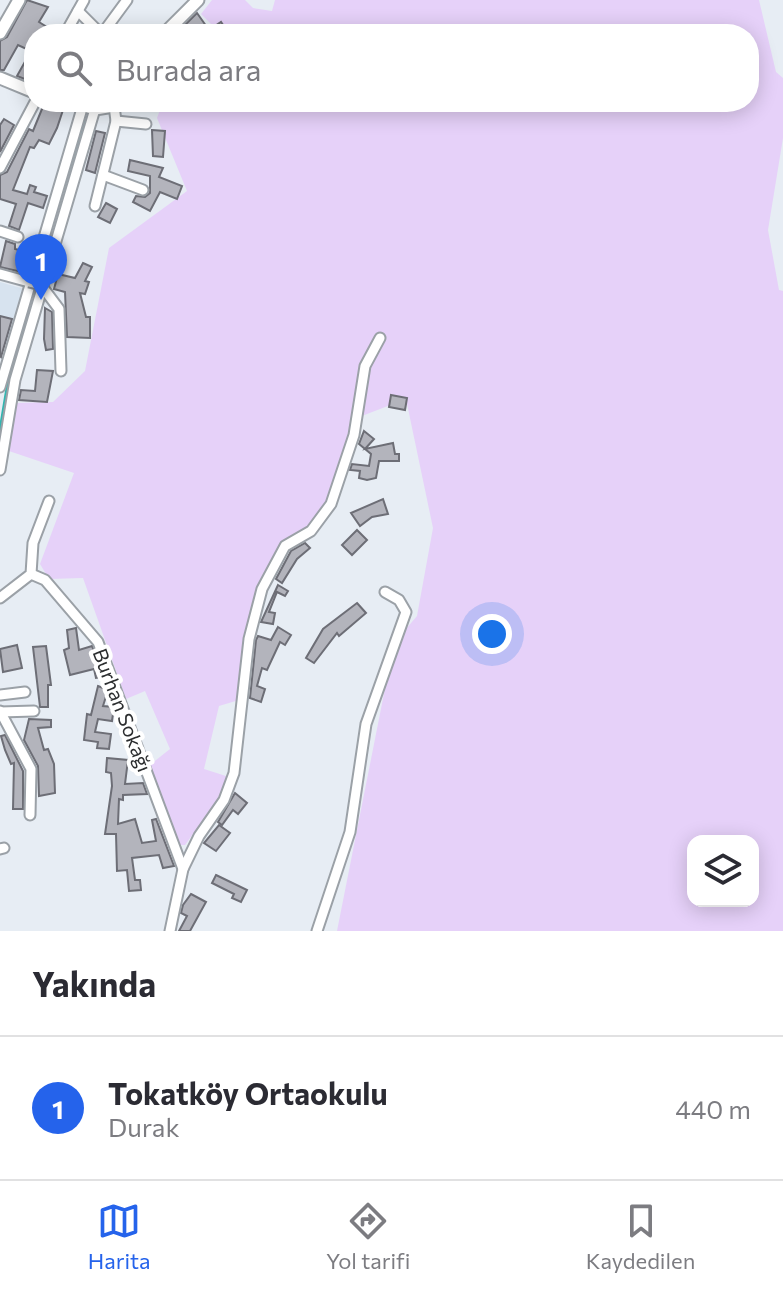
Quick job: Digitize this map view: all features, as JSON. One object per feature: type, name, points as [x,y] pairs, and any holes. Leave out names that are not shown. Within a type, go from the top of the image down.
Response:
[{"type":"street","points":[[0,33],[19,0]]},
{"type":"street","points":[[71,24],[84,0]]},
{"type":"street","points":[[109,24],[127,0]]},
{"type":"street","points":[[174,24],[198,0]]},
{"type":"street","points":[[78,11],[92,24]]},
{"type":"street","points":[[0,78],[24,88]]},
{"type":"street","points":[[0,168],[24,112]]},
{"type":"street","points":[[0,387],[87,112]]},
{"type":"street","points":[[0,470],[2,439],[15,380],[88,112]]},
{"type":"street","points":[[95,206],[116,121],[115,112]]},
{"type":"street","points":[[116,121],[146,124]]},
{"type":"street","points":[[103,175],[143,190]]},
{"type":"street","points":[[0,231],[18,237]]},
{"type":"street","points":[[0,274],[41,285],[59,309],[61,371]]},
{"type":"street","points":[[170,931],[183,869],[199,836],[224,800],[234,773],[249,639],[262,589],[279,553],[311,531],[331,504],[354,435],[365,366],[380,338]]},
{"type":"street","points":[[0,598],[31,574],[33,543],[49,501]]},
{"type":"street","name":"Burhan Sokağı","points":[[31,574],[45,580],[98,642],[183,869]]},
{"type":"street","points":[[317,931],[350,832],[366,724],[406,612],[399,600],[385,592]]},
{"type":"street","points":[[0,695],[25,692]]},
{"type":"street","points":[[30,815],[31,769],[0,712],[34,711]]},
{"type":"shaded area","points":[[212,0],[245,0],[253,8],[272,11],[275,0],[759,0],[776,72],[783,78],[783,138],[768,230],[779,290],[783,291],[783,931],[337,931],[394,643],[417,616],[433,528],[406,399],[354,419],[329,511],[272,565],[252,624],[239,700],[219,706],[204,769],[229,777],[223,793],[185,845],[176,845],[146,768],[170,749],[145,691],[126,699],[83,578],[49,579],[40,564],[74,473],[6,450],[15,403],[53,402],[85,371],[109,248],[187,191],[157,118],[159,112],[759,112],[759,24],[211,24],[201,14]]},
{"type":"shaded area","points":[[0,282],[24,289],[9,344],[0,342]]},
{"type":"building","points":[[27,0],[48,7],[39,22],[42,24],[24,24],[24,48],[18,45],[4,70],[0,70],[0,41],[7,37]]},
{"type":"building","points":[[197,13],[205,24],[186,24]]},
{"type":"building","points":[[24,64],[24,79],[17,76]]},
{"type":"building","points":[[41,112],[62,112],[49,144],[39,140],[34,148],[30,147],[13,190],[27,194],[30,185],[36,187],[34,192],[47,196],[43,208],[28,203],[19,230],[9,226],[16,204],[0,199],[0,175],[7,172],[29,129],[33,131]]},
{"type":"building","points":[[4,119],[14,125],[0,152],[0,125]]},
{"type":"building","points":[[152,130],[165,131],[163,157],[153,156]]},
{"type":"building","points":[[96,131],[105,133],[95,173],[86,170]]},
{"type":"building","points":[[130,160],[163,168],[159,177],[182,186],[177,199],[160,192],[150,211],[133,202],[136,196],[145,197],[150,193],[150,176],[128,171]]},
{"type":"building","points":[[106,203],[117,209],[110,223],[98,217]]},
{"type":"building","points":[[6,241],[15,244],[15,249],[31,253],[26,273],[0,267]]},
{"type":"building","points":[[83,263],[92,267],[85,281],[89,282],[85,294],[80,293],[86,317],[90,317],[90,338],[67,337],[65,292],[54,289],[58,274],[75,278]]},
{"type":"building","points":[[45,308],[52,312],[53,349],[46,350],[44,339]]},
{"type":"building","points":[[0,316],[12,319],[1,357],[0,356]]},
{"type":"building","points":[[37,370],[53,371],[47,402],[19,400],[21,390],[35,391]]},
{"type":"building","points":[[391,395],[407,398],[405,410],[389,407]]},
{"type":"building","points":[[364,431],[374,439],[365,449],[359,444]]},
{"type":"building","points":[[393,443],[399,461],[379,461],[376,478],[359,478],[360,471],[350,470],[352,464],[369,466],[371,454],[365,449]]},
{"type":"building","points":[[383,499],[388,514],[372,517],[360,526],[351,513]]},
{"type":"building","points":[[357,530],[367,540],[352,555],[342,545]]},
{"type":"building","points":[[305,543],[310,548],[297,559],[282,583],[276,579],[291,551]]},
{"type":"building","points":[[278,585],[288,591],[285,596],[277,592],[269,612],[275,613],[273,624],[261,622]]},
{"type":"building","points":[[357,603],[366,613],[339,636],[337,633],[314,663],[306,658],[323,629]]},
{"type":"building","points":[[278,627],[291,635],[285,645],[280,642],[267,670],[262,668],[257,686],[265,689],[261,702],[250,698],[256,640],[258,636],[271,640]]},
{"type":"building","points":[[76,628],[79,650],[92,646],[103,677],[96,678],[94,669],[70,675],[64,650],[69,648],[67,630]]},
{"type":"building","points":[[17,645],[22,668],[3,672],[0,649]]},
{"type":"building","points":[[46,646],[51,685],[48,685],[48,707],[40,707],[33,647]]},
{"type":"building","points":[[98,686],[108,690],[103,706],[114,707],[112,721],[98,719],[95,732],[111,734],[109,749],[97,748],[98,742],[84,740],[87,714],[91,715]]},
{"type":"building","points":[[29,719],[51,720],[51,727],[38,728],[44,750],[48,749],[54,764],[55,793],[39,796],[38,766],[24,740]]},
{"type":"building","points":[[5,735],[23,771],[23,809],[13,809],[14,763],[11,764],[5,750],[1,736]]},
{"type":"building","points":[[107,758],[128,760],[125,784],[143,783],[147,794],[123,795],[123,800],[119,799],[118,824],[135,819],[142,843],[156,841],[152,820],[156,819],[174,866],[163,868],[159,855],[132,858],[135,880],[140,880],[141,890],[129,891],[127,870],[117,871],[116,834],[105,834],[112,786],[111,773],[106,772]]},
{"type":"building","points":[[235,793],[247,803],[238,814],[233,810],[222,825],[218,822]]},
{"type":"building","points":[[219,825],[230,833],[216,851],[204,843]]},
{"type":"building","points":[[216,875],[247,890],[241,902],[232,898],[234,894],[212,883]]},
{"type":"building","points":[[191,894],[206,902],[190,931],[179,931],[187,916],[181,913],[183,905]]},
{"type":"waterway","points":[[49,235],[84,120]]},
{"type":"waterway","points":[[0,430],[7,388],[27,312]]},
{"type":"place","name":"Tokatköy Ortaokulu","points":[[41,300]]}]
